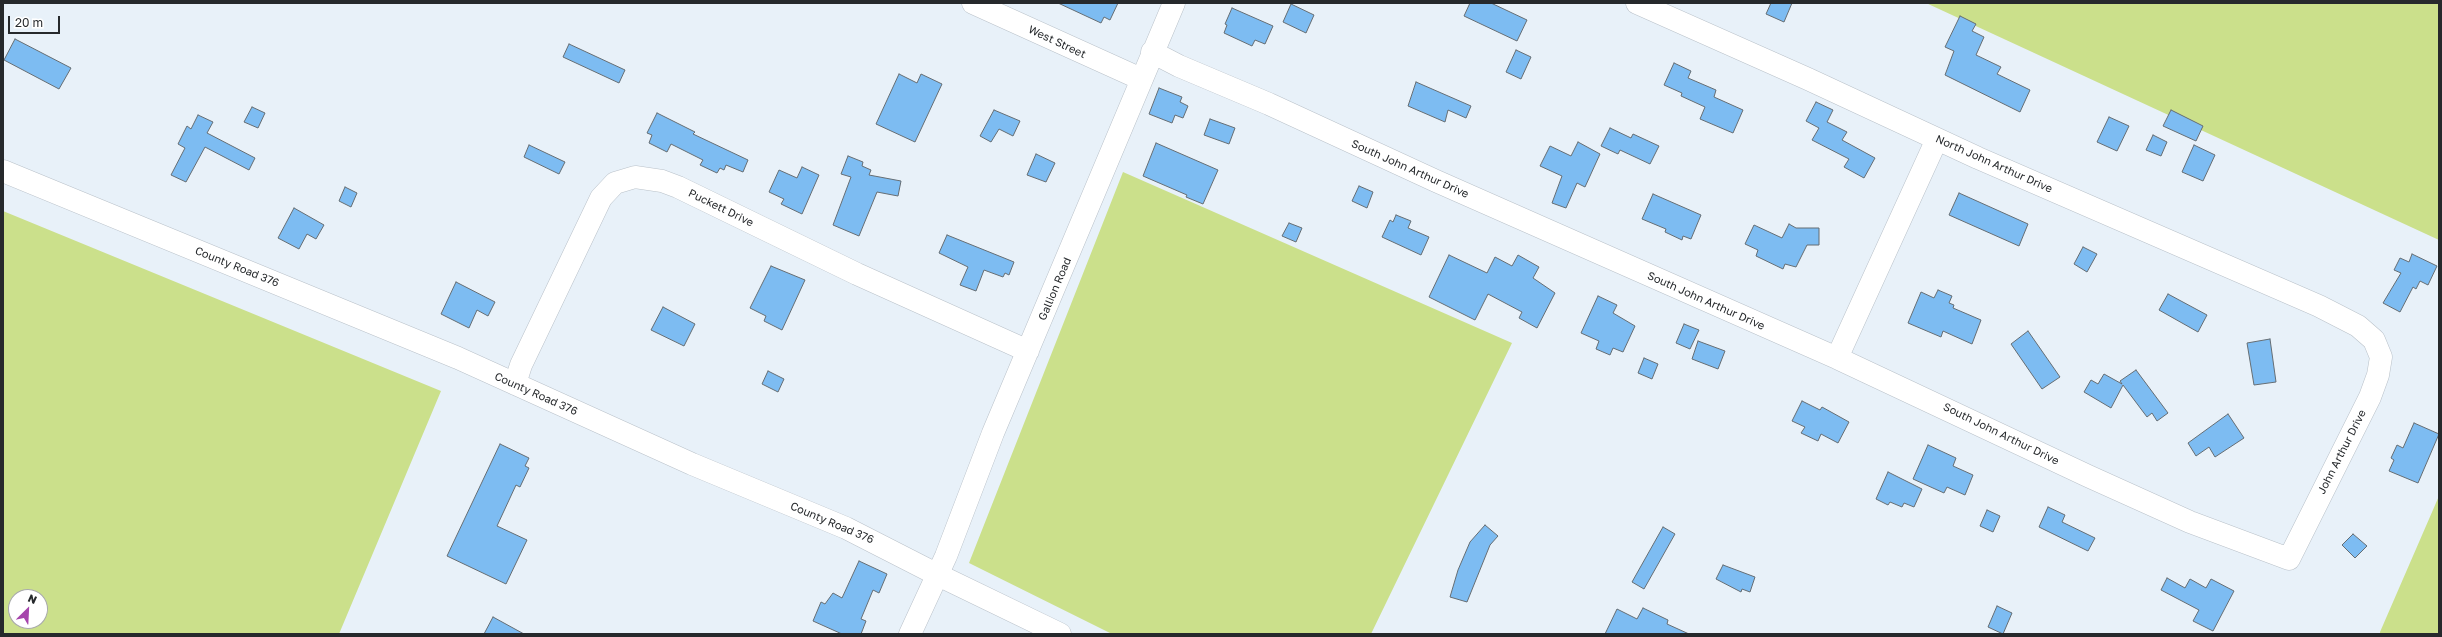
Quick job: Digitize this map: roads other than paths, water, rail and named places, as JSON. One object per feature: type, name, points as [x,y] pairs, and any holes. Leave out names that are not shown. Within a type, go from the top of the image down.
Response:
[{"type":"street","name":"West Street","points":[[973,3],[1141,79]]},
{"type":"street","name":"Gallion Road","points":[[910,634],[963,516],[993,433],[1107,165],[1152,52],[1174,3]]},
{"type":"street","name":"North John Arthur Drive","points":[[1637,3],[1937,139],[2252,279],[2319,306],[2352,324]]},
{"type":"street","name":"South John Arthur Drive","points":[[1152,52],[1179,66],[1269,104],[1443,184],[1837,358],[2088,476],[2190,522],[2260,548]]},
{"type":"street","points":[[1837,358],[1937,139]]},
{"type":"street","name":"County Road 376","points":[[3,171],[458,358],[692,464],[846,528],[936,574],[1060,634]]},
{"type":"street","name":"Puckett Drive","points":[[514,384],[524,358],[601,198],[615,184],[635,177],[662,181],[678,187],[857,274],[1028,351]]},
{"type":"street","name":"John Arthur Drive","points":[[2260,548],[2289,559],[2370,397],[2378,375],[2381,357],[2374,340],[2352,324]]}]
